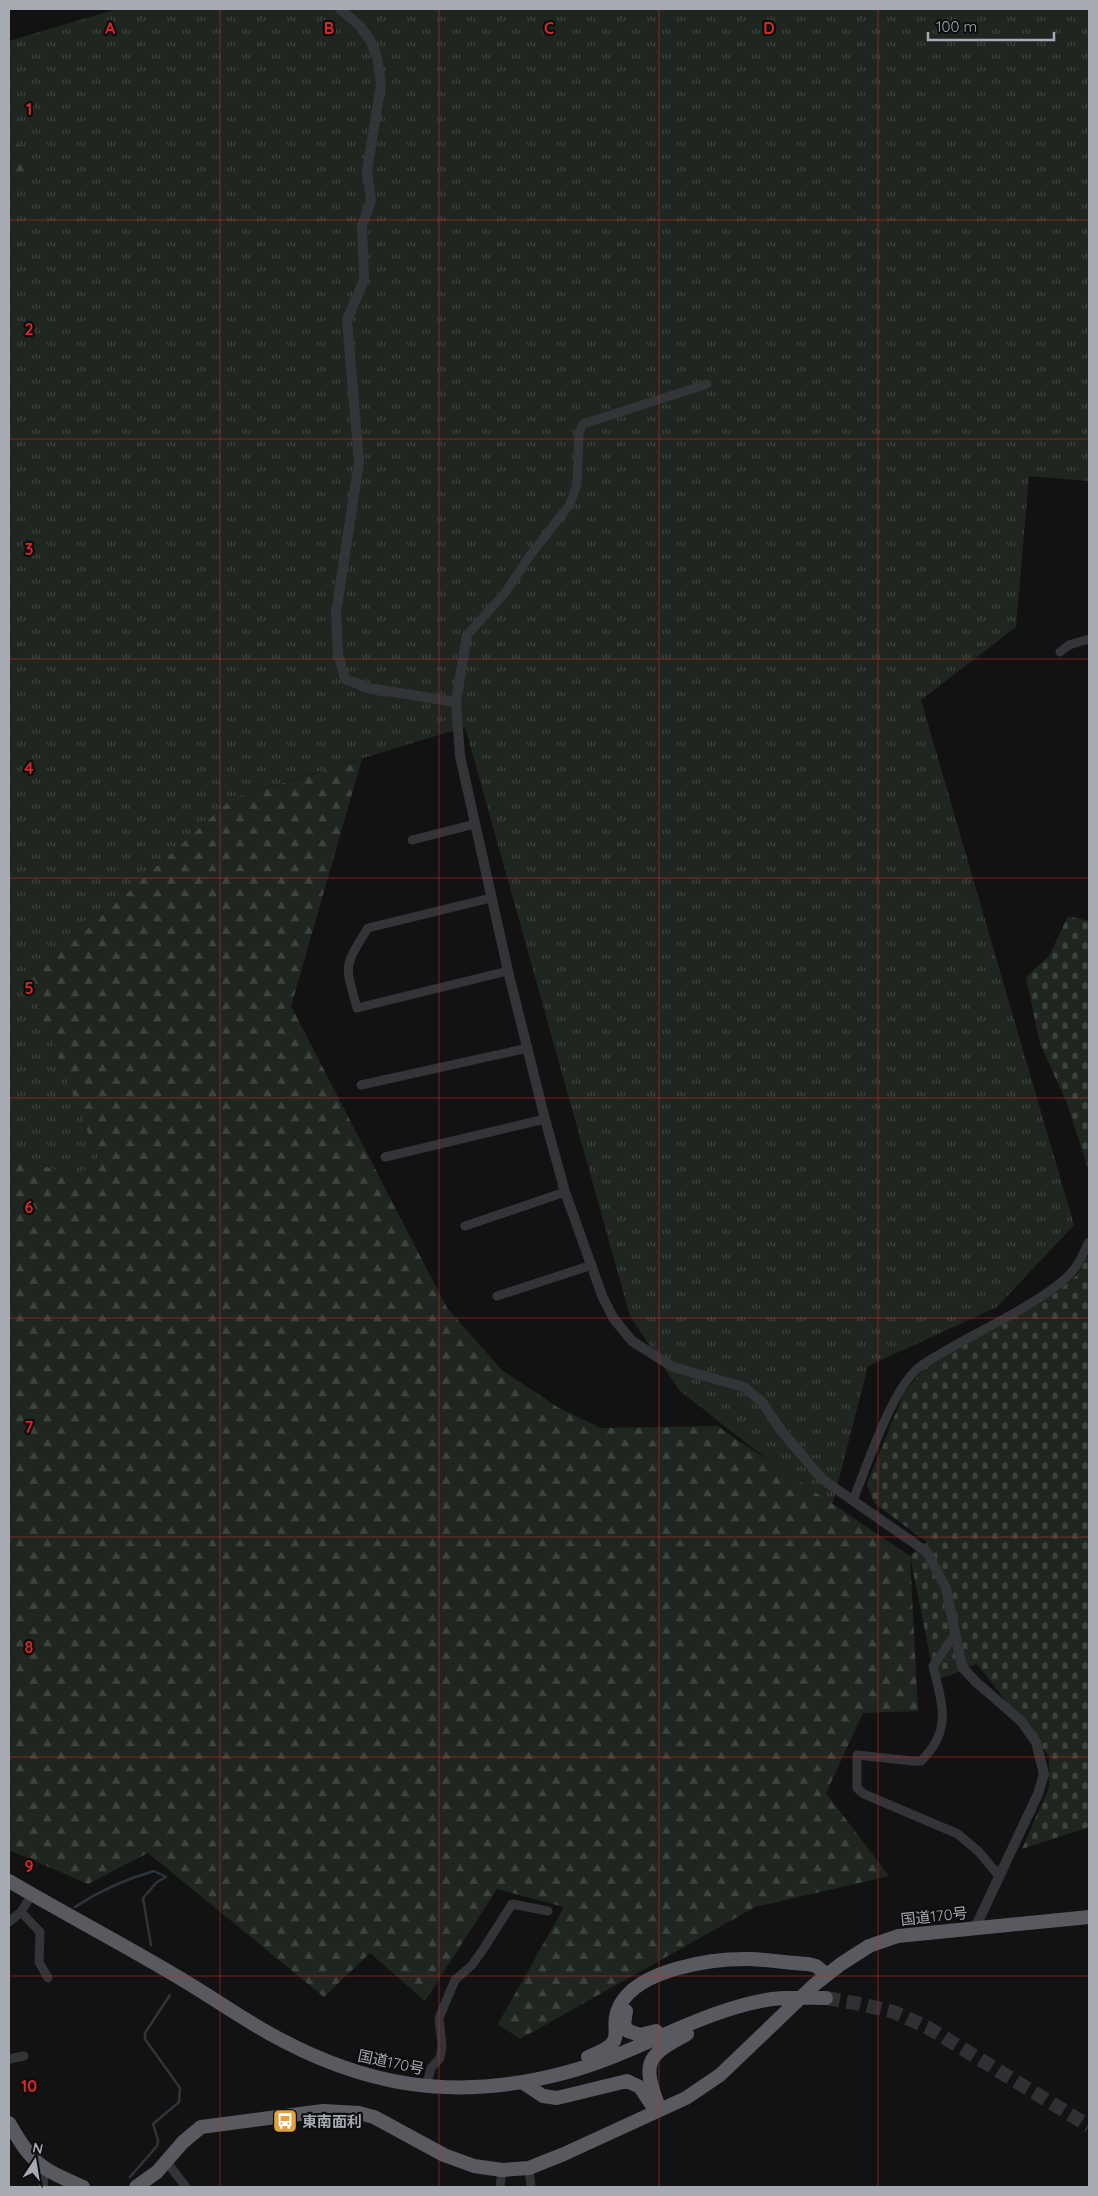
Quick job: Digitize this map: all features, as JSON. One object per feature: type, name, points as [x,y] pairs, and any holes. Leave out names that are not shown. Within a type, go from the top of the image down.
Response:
[{"type":"highway","name":"国道170号","points":[[9,1881],[132,1950],[265,2031],[313,2056],[354,2071],[426,2087],[459,2089],[522,2082],[586,2067],[724,2012],[770,2000],[826,1998]]},
{"type":"highway","name":"国道170号","points":[[136,2187],[157,2172],[183,2142],[201,2127],[323,2110],[358,2113],[374,2117],[444,2155],[474,2166],[502,2170],[529,2168],[686,2098],[720,2075],[814,1985],[869,1946],[898,1936],[1089,1917]]},
{"type":"highway","points":[[487,2087],[562,2068],[604,2050],[616,2039],[617,2014],[625,1997],[640,1984],[659,1975],[696,1965],[750,1959],[808,1964],[816,1966],[827,1975]]},
{"type":"highway","points":[[702,2020],[682,2021],[640,2035],[628,2031],[624,2024],[626,2010],[643,1990],[662,1980],[683,1974],[703,1970],[750,1966],[827,1975]]},
{"type":"highway","points":[[656,2111],[658,2105],[648,2076],[649,2067],[656,2053],[661,2048],[724,2012]]},
{"type":"highway","points":[[522,2082],[543,2096],[557,2098],[627,2081],[640,2087],[656,2111]]},
{"type":"highway","points":[[9,2123],[33,2160],[47,2171],[83,2187]]},
{"type":"street","points":[[340,9],[360,26],[370,40],[377,57],[381,84],[367,171],[371,201],[362,226],[364,280],[347,320],[359,462],[336,614],[338,654],[346,679],[368,688],[456,702]]},
{"type":"street","points":[[707,384],[582,424],[579,434],[577,484],[570,504],[529,557],[505,593],[467,635],[456,702],[460,756],[508,971],[565,1192],[614,1320],[632,1341],[673,1367],[744,1387],[762,1402],[780,1429],[822,1479],[926,1552],[946,1588],[954,1636],[962,1667],[976,1682],[1021,1721],[1036,1742],[1044,1774],[1035,1802],[975,1928]]},
{"type":"street","points":[[1060,652],[1069,645],[1089,639]]},
{"type":"street","points":[[412,840],[475,824]]},
{"type":"street","points":[[491,898],[368,928],[349,958],[347,969],[357,1008],[508,971]]},
{"type":"street","points":[[361,1085],[528,1048]]},
{"type":"street","points":[[385,1157],[545,1118]]},
{"type":"street","points":[[465,1226],[565,1192]]},
{"type":"street","points":[[853,1500],[897,1396],[909,1378],[919,1368],[940,1354],[1046,1293],[1067,1277],[1078,1264],[1089,1242]]},
{"type":"street","points":[[497,1296],[592,1265]]},
{"type":"street","points":[[954,1636],[933,1666],[943,1726],[933,1749],[921,1761],[912,1762],[857,1755],[856,1788],[864,1794],[958,1834],[980,1852],[1000,1877]]},
{"type":"street","points":[[9,1922],[20,1912],[32,1894]]},
{"type":"street","points":[[426,2087],[431,2068],[440,2058],[442,2046],[438,2018],[456,1980],[472,1965],[512,1904],[548,1911]]},
{"type":"street","points":[[20,1912],[40,1932],[39,1962],[48,1978]]},
{"type":"street","points":[[9,2059],[24,2056]]},
{"type":"street","points":[[166,2161],[186,2187]]},
{"type":"street","points":[[529,2168],[531,2187]]},
{"type":"street","points":[[500,2187],[502,2170]]},
{"type":"street","points":[[43,2187],[44,2176],[47,2171]]},
{"type":"green space","points":[[117,9],[1089,9],[1089,481],[1029,476],[1016,627],[921,700],[1074,1225],[997,1307],[868,1366],[831,1510],[679,1390],[630,1316],[465,727],[233,798],[100,1163],[70,1177],[9,1149],[9,196],[31,168],[9,130],[9,41]]},
{"type":"green space","points":[[9,130],[31,168],[9,196]]},
{"type":"green space","points":[[362,759],[291,1006],[447,1308],[502,1370],[559,1408],[601,1428],[717,1426],[910,1556],[918,1711],[863,1713],[826,1793],[889,1876],[755,1907],[520,2039],[498,2024],[564,1907],[497,1889],[425,2001],[370,1953],[324,1997],[148,1853],[88,1884],[9,1850],[9,1149],[69,1177],[100,1163],[28,982],[233,798]]},
{"type":"green space","points":[[1068,916],[1089,921],[1089,1172],[1067,1103],[1040,1044],[1026,977],[1049,956]]},
{"type":"green space","points":[[1089,1254],[1089,1827],[1022,1849],[1049,1788],[1049,1756],[977,1664],[935,1681],[910,1556],[927,1542],[874,1503],[867,1484],[904,1393],[925,1367],[1055,1293],[1077,1275]]},
{"type":"waterway","points":[[75,1907],[103,1891],[154,1871],[166,1877],[157,1882],[143,1898],[151,1945]]},
{"type":"waterway","points":[[130,2177],[157,2146],[158,2140],[153,2124],[179,2102],[180,2088],[145,2039],[145,2033],[170,1995]]},
{"type":"tunnel","points":[[826,1998],[894,2012],[927,2027],[1089,2126]]},
{"type":"place","name":"東南面利","points":[[285,2121]]}]
